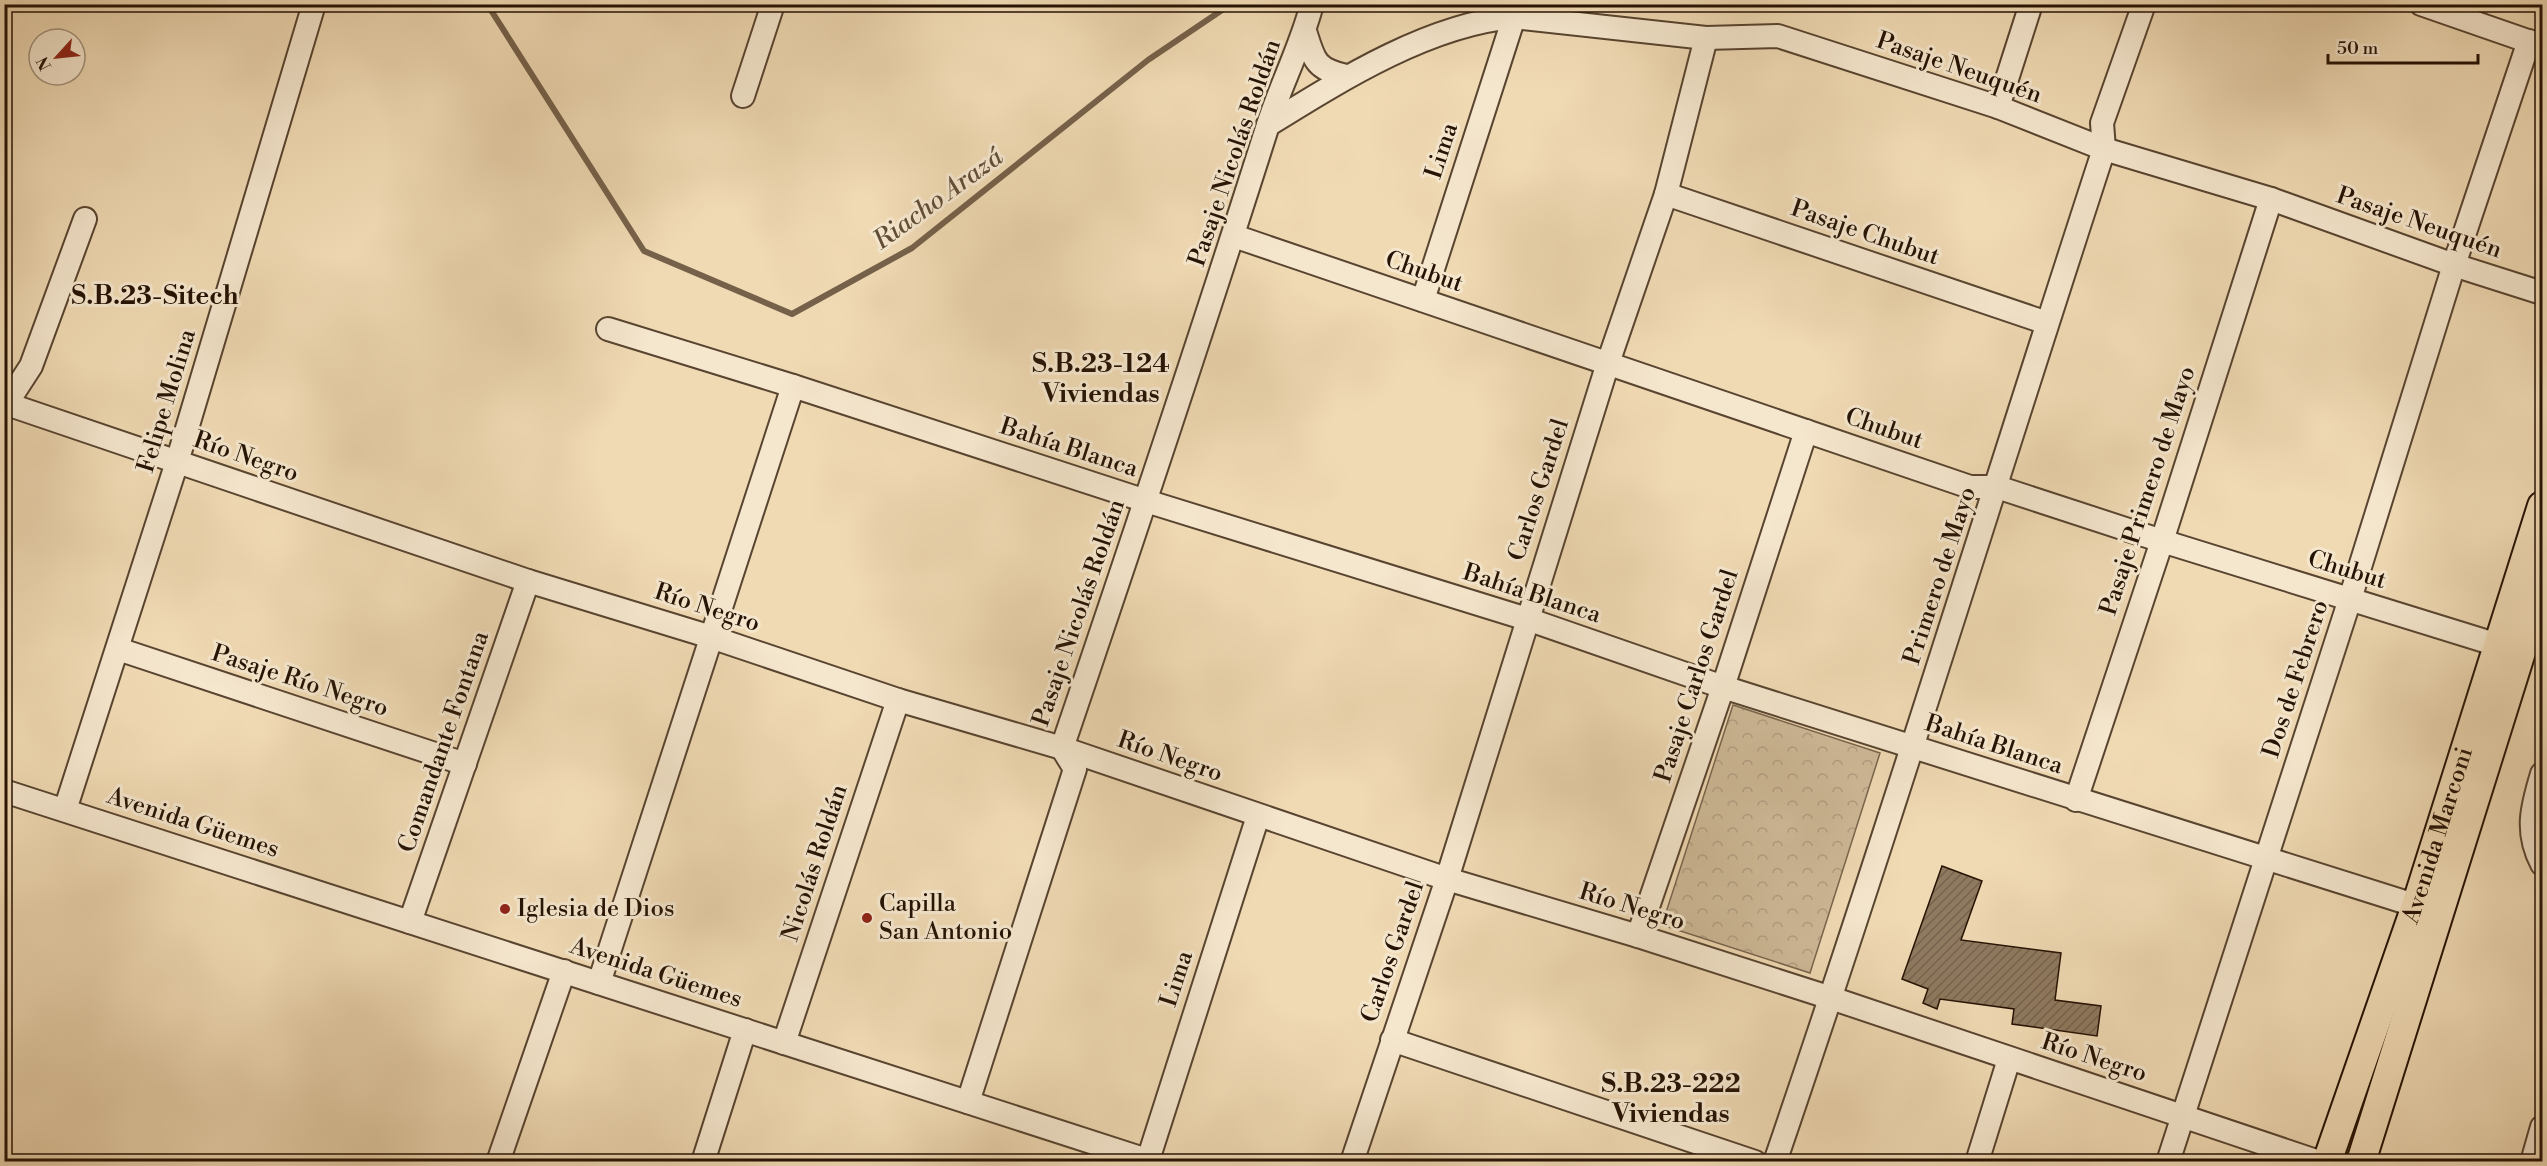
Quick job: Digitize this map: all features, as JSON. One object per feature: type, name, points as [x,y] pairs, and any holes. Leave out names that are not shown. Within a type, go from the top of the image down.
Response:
[{"type":"main road","name":"Avenida Marconi","points":[[2361,1161],[2428,909],[2510,649],[2542,506]]},
{"type":"main road","name":"Avenida Marconi","points":[[2510,649],[2542,585]]},
{"type":"main road","name":"Avenida Marconi","points":[[2327,1161],[2428,909]]},
{"type":"street","name":"Felipe Molina","points":[[65,810],[177,462],[314,4]]},
{"type":"street","points":[[743,96],[773,4]]},
{"type":"street","name":"Pasaje Nicolás Roldán","points":[[968,1102],[1075,770],[1062,748],[1234,236],[1268,125],[1305,31],[1312,4]]},
{"type":"street","points":[[1998,107],[2031,4]]},
{"type":"street","name":"Primero de Mayo","points":[[1775,1161],[1831,998],[1997,487],[2104,148],[2102,123],[2144,4]]},
{"type":"street","points":[[2421,4],[2536,44]]},
{"type":"street","name":"Pasaje Neuquén","points":[[1268,125],[1346,76],[1448,30],[1485,20],[1514,17],[1706,38],[1778,36],[1998,107],[2104,148],[2271,199],[2454,265],[2542,293]]},
{"type":"street","name":"Lima","points":[[1422,300],[1514,17]]},
{"type":"street","points":[[1305,31],[1312,55],[1325,71],[1346,76]]},
{"type":"street","name":"Carlos Gardel","points":[[1352,1161],[1447,879],[1608,363],[1666,194],[1706,38]]},
{"type":"street","name":"Dos de Febrero","points":[[2168,1161],[2267,860],[2454,265],[2536,44]]},
{"type":"street","name":"Pasaje Chubut","points":[[1666,194],[2047,323]]},
{"type":"street","name":"Pasaje Primero de Mayo","points":[[2076,800],[2162,541],[2271,199]]},
{"type":"street","points":[[5,403],[31,366],[85,219]]},
{"type":"street","name":"Chubut","points":[[1234,236],[1970,488],[1997,487],[2162,541],[2510,649]]},
{"type":"street","name":"Bahía Blanca","points":[[608,329],[793,386],[1146,501],[1527,619],[1723,687],[2076,800],[2428,909]]},
{"type":"street","points":[[599,983],[793,386]]},
{"type":"street","name":"Río Negro","points":[[5,403],[528,581],[711,637],[898,700],[1062,748],[1447,879],[1638,936],[1831,998],[2319,1161]]},
{"type":"street","name":"Pasaje Carlos Gardel","points":[[1638,936],[1723,687],[1806,431]]},
{"type":"street","name":"Comandante Fontana","points":[[410,922],[528,581]]},
{"type":"street","name":"Pasaje Río Negro","points":[[118,649],[465,764]]},
{"type":"street","name":"Nicolás Roldán","points":[[784,1043],[898,700]]},
{"type":"street","points":[[2542,774],[2533,805],[2530,828],[2542,864]]},
{"type":"street","name":"Avenida Güemes","points":[[4,791],[1150,1161]]},
{"type":"street","name":"Lima","points":[[1150,1161],[1258,816]]},
{"type":"street","points":[[498,1161],[564,971]]},
{"type":"street","points":[[704,1161],[746,1030]]},
{"type":"street","points":[[1392,1040],[1755,1161]]},
{"type":"street","points":[[1977,1161],[2009,1059]]},
{"type":"street","points":[[2532,1161],[2542,1127]]},
{"type":"green space","points":[[1733,705],[1880,753],[1810,973],[1662,925]]},
{"type":"building","points":[[1942,866],[1982,881],[1961,940],[2061,953],[2055,1000],[2101,1006],[2097,1036],[2012,1024],[2014,1009],[1940,999],[1937,1009],[1923,1003],[1928,989],[1902,979]]},
{"type":"waterway","name":"Riacho Arazá","points":[[487,4],[644,251],[792,314],[912,248],[1148,60],[1231,4]]},
{"type":"place","name":"Iglesia de Dios","points":[[505,909]]},
{"type":"place","name":"Capilla San Antonio","points":[[867,918]]},
{"type":"district","name":"S.B.23-Sitech","points":[[155,296]]},
{"type":"district","name":"S.B.23-124 Viviendas","points":[[1101,379]]},
{"type":"district","name":"S.B.23-222 Viviendas","points":[[1671,1099]]}]
